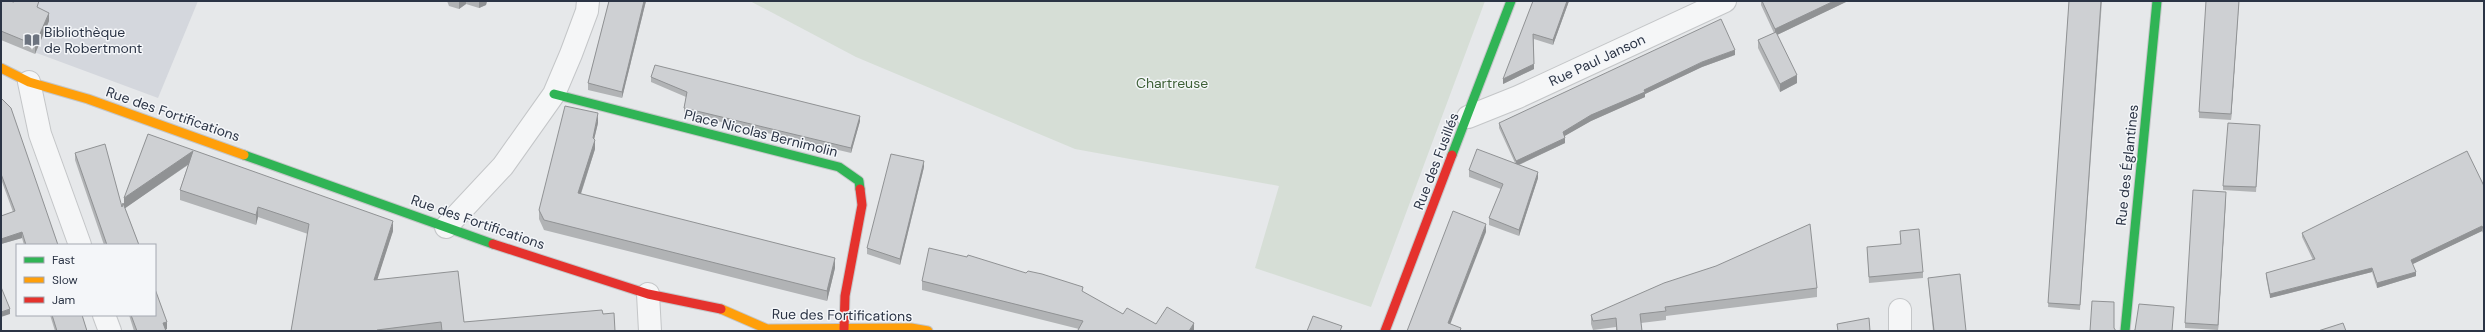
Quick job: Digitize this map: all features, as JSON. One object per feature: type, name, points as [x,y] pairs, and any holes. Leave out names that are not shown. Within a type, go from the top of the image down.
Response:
[{"type":"street","points":[[446,226],[504,166],[554,94],[587,11],[588,1]]},
{"type":"street","name":"Rue des Fusillés","points":[[1385,331],[1512,1]]},
{"type":"street","name":"Rue Paul Janson","points":[[1468,117],[1518,97],[1725,1]]},
{"type":"street","name":"Rue des Églantines","points":[[2125,331],[2157,1]]},
{"type":"street","name":"Rue des Fortifications","points":[[1,68],[29,82],[88,99],[507,249],[648,294],[704,304],[728,311],[766,330],[911,328],[928,331]]},
{"type":"street","points":[[29,82],[40,134],[80,244]]},
{"type":"street","name":"Place Nicolas Bernimolin","points":[[554,94],[839,167],[859,181],[860,219],[846,283],[844,329]]},
{"type":"street","points":[[648,294],[650,331]]},
{"type":"street","points":[[104,316],[110,331]]},
{"type":"shaded area","points":[[32,1],[198,1],[158,98],[15,45]]},
{"type":"green space","name":"Chartreuse","points":[[750,1],[1485,1],[1371,307],[1255,268],[1279,186],[1075,149],[856,57]]},
{"type":"building","points":[[1,1],[39,1],[37,7],[49,13],[35,45],[1,31]]},
{"type":"building","points":[[609,1],[644,1],[622,92],[588,83]]},
{"type":"building","points":[[1533,1],[1567,1],[1553,40],[1533,34],[1534,64],[1503,79]]},
{"type":"building","points":[[1762,1],[1834,1],[1775,29]]},
{"type":"building","points":[[2069,1],[2101,1],[2080,305],[2048,303]]},
{"type":"building","points":[[2206,1],[2239,1],[2231,114],[2199,112]]},
{"type":"building","points":[[1721,19],[1735,50],[1702,62],[1644,90],[1645,92],[1591,115],[1563,132],[1565,138],[1516,161],[1499,123]]},
{"type":"building","points":[[1776,32],[1797,75],[1780,84],[1758,40]]},
{"type":"building","points":[[655,65],[860,116],[851,148],[684,108],[687,92],[651,77]]},
{"type":"building","points":[[1,98],[11,108],[58,244],[26,244],[22,232],[1,239],[1,216],[15,211],[1,174]]},
{"type":"building","points":[[565,106],[598,113],[593,138],[595,140],[578,193],[835,258],[827,291],[544,220],[539,210]]},
{"type":"building","points":[[2228,123],[2260,125],[2256,187],[2223,186]]},
{"type":"building","points":[[148,134],[393,221],[374,280],[458,271],[464,322],[602,310],[603,314],[614,313],[615,331],[442,331],[441,322],[377,331],[291,331],[309,224],[258,207],[256,215],[180,190],[193,151],[124,198]]},
{"type":"building","points":[[105,144],[122,207],[123,203],[139,244],[107,244],[75,153]]},
{"type":"building","points":[[1477,149],[1538,172],[1519,230],[1489,218],[1503,184],[1469,170]]},
{"type":"building","points":[[2467,151],[2484,186],[2484,231],[2482,226],[2411,260],[2416,272],[2377,283],[2372,268],[2270,294],[2266,273],[2315,259],[2302,233]]},
{"type":"building","points":[[891,154],[924,161],[900,259],[867,248]]},
{"type":"building","points":[[2193,190],[2226,192],[2218,325],[2185,323]]},
{"type":"building","points":[[1453,211],[1486,224],[1448,323],[1461,328],[1460,331],[1407,331]]},
{"type":"building","points":[[1810,224],[1817,288],[1665,307],[1666,311],[1640,314],[1642,331],[1617,331],[1616,318],[1593,321],[1591,315],[1664,283],[1716,266]]},
{"type":"building","points":[[1919,229],[1923,272],[1869,277],[1867,247],[1901,244],[1900,231]]},
{"type":"building","points":[[929,248],[967,257],[968,255],[1026,273],[1028,271],[1042,274],[1083,287],[1082,291],[1123,314],[1127,308],[1156,324],[1167,307],[1194,323],[1189,331],[1079,331],[1078,330],[1083,321],[922,281]]},
{"type":"building","points":[[1960,274],[1966,331],[1934,331],[1928,278]]},
{"type":"building","points":[[1,287],[10,309],[1,312]]},
{"type":"building","points":[[156,292],[167,322],[163,323],[166,331],[137,331],[131,316],[156,316]]},
{"type":"building","points":[[2092,301],[2114,302],[2114,328],[2116,331],[2090,331]]},
{"type":"building","points":[[2139,304],[2174,307],[2172,331],[2133,331],[2135,330]]},
{"type":"building","points":[[52,316],[82,316],[87,331],[57,331]]},
{"type":"building","points":[[1313,316],[1342,326],[1340,331],[1307,331]]},
{"type":"building","points":[[1869,318],[1870,331],[1838,331],[1837,324]]},
{"type":"building","points":[[2343,323],[2346,331],[2318,331]]},
{"type":"traffic: fast","points":[[1452,155],[1511,1]]},
{"type":"traffic: fast","points":[[2125,331],[2157,1]]},
{"type":"traffic: fast","points":[[554,94],[839,167],[859,181],[860,189]]},
{"type":"traffic: fast","points":[[244,155],[493,244]]},
{"type":"traffic: slow","points":[[1,68],[29,82],[88,99],[244,155]]},
{"type":"traffic: slow","points":[[721,309],[767,329],[911,328],[928,331]]},
{"type":"traffic: jam","points":[[1385,331],[1452,155]]},
{"type":"traffic: jam","points":[[844,329],[845,296],[862,205],[860,189]]},
{"type":"traffic: jam","points":[[493,244],[648,294],[721,309]]},
{"type":"place","name":"Bibliothèque de Robertmont","points":[[32,40]]}]
